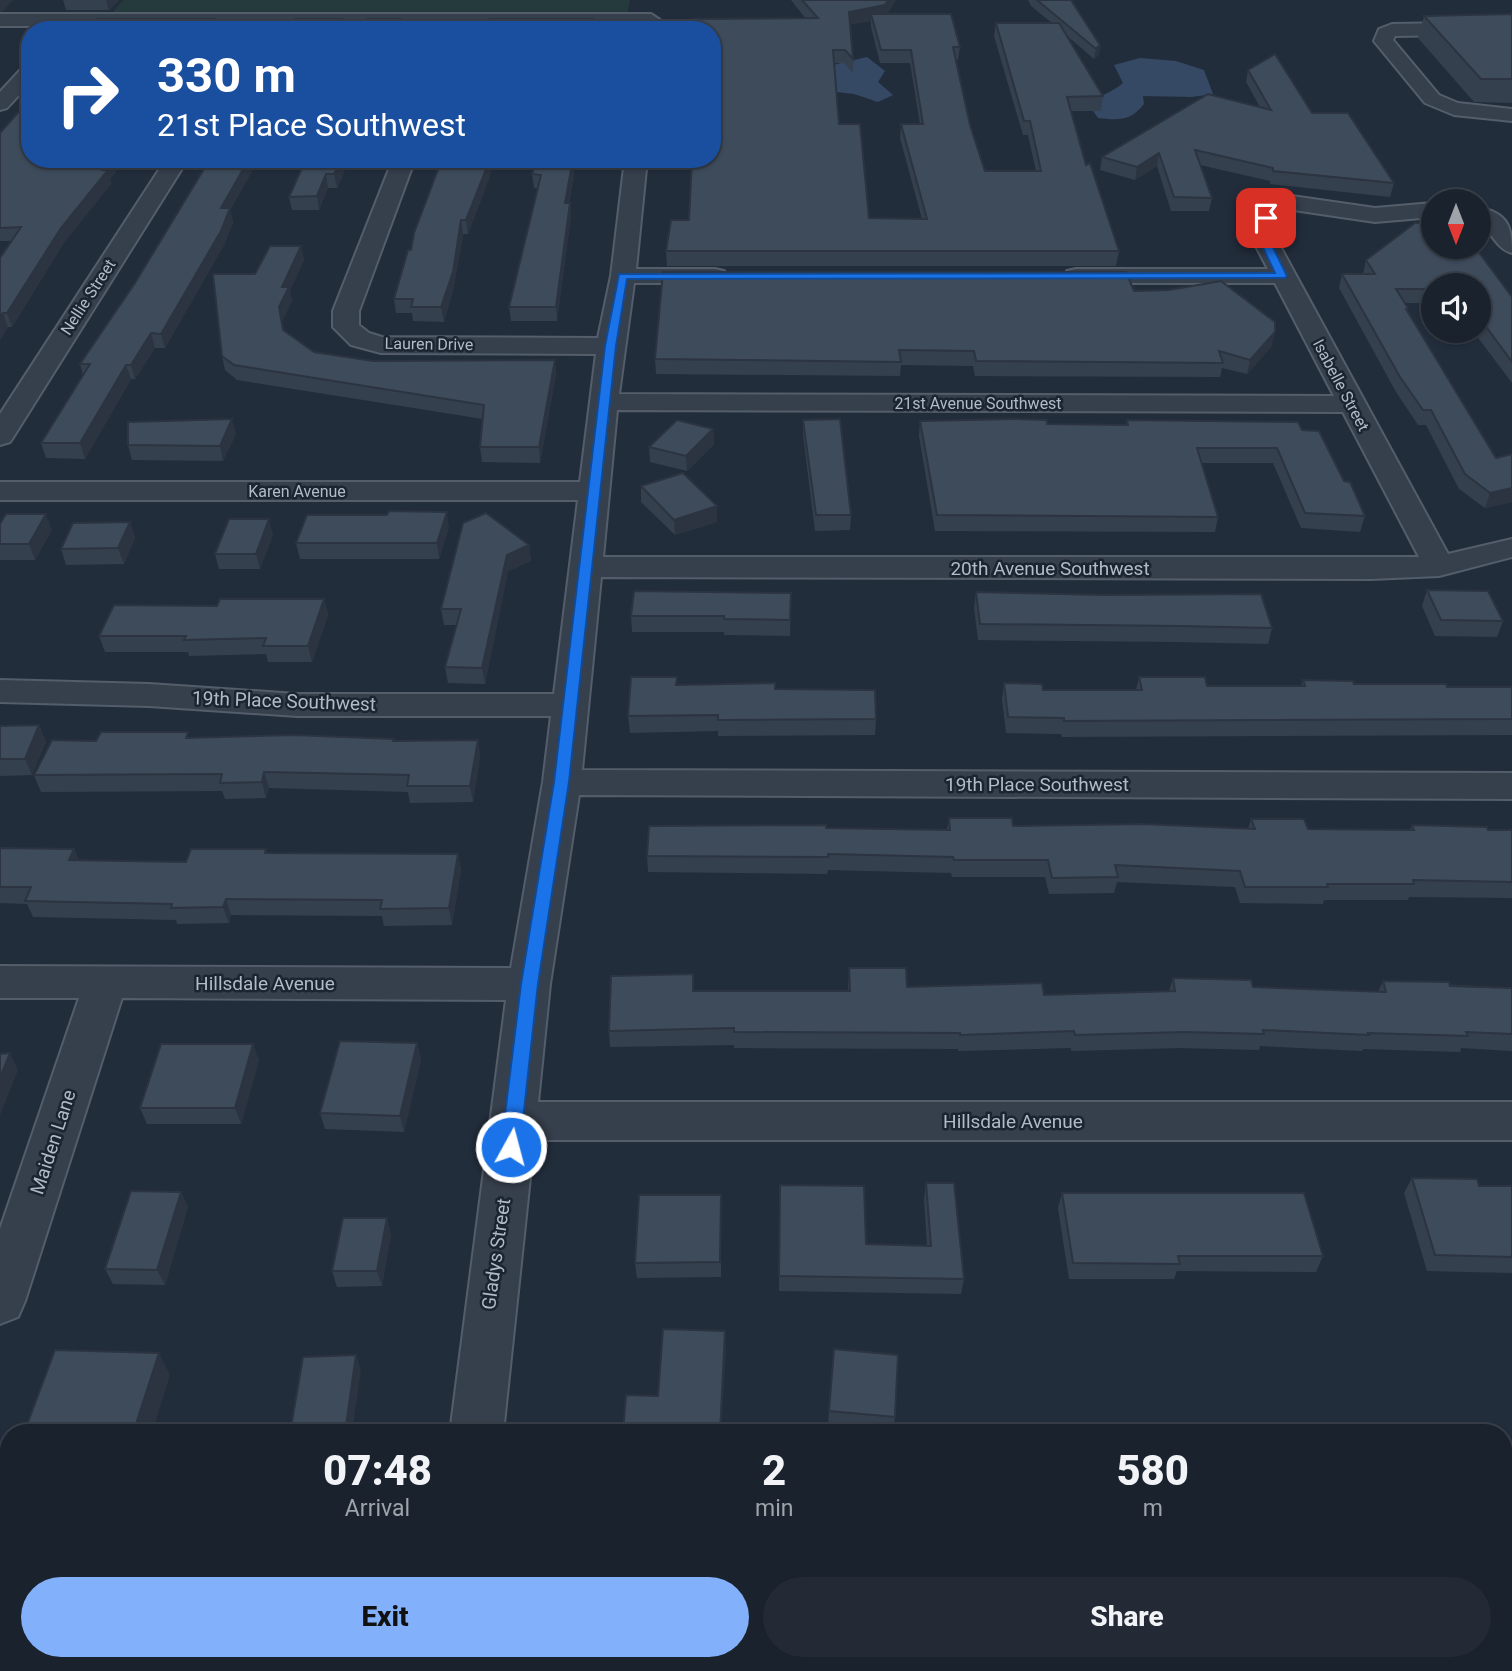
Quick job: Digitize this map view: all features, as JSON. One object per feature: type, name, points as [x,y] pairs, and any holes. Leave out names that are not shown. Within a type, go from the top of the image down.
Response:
[{"type":"street","points":[[30,20],[49,0]]},
{"type":"street","points":[[651,21],[654,0]]},
{"type":"street","points":[[156,6],[498,6],[495,19]]},
{"type":"street","points":[[0,20],[38,21]]},
{"type":"street","points":[[479,21],[547,21]]},
{"type":"street","points":[[1478,28],[1497,47]]},
{"type":"street","points":[[1512,29],[1392,30],[1386,33],[1383,41],[1433,99],[1454,109],[1512,115]]},
{"type":"street","points":[[0,104],[21,81]]},
{"type":"street","name":"Nellie Street","points":[[0,436],[171,168]]},
{"type":"street","name":"Lauren Drive","points":[[401,168],[346,311],[346,327],[360,338],[381,345],[610,346]]},
{"type":"street","name":"Gladys Street","points":[[477,1424],[486,1329],[529,984],[562,782],[610,346],[623,276],[635,168]]},
{"type":"street","name":"Isabelle Street","points":[[1421,211],[1375,215],[1270,200],[1262,235],[1439,566]]},
{"type":"street","points":[[1491,220],[1512,246]]},
{"type":"street","points":[[623,276],[733,276]]},
{"type":"street","points":[[1048,276],[1282,276]]},
{"type":"street","name":"21st Avenue Southwest","points":[[605,402],[1351,404]]},
{"type":"street","name":"Karen Avenue","points":[[0,491],[595,491]]},
{"type":"street","name":"20th Avenue Southwest","points":[[586,567],[1371,569],[1439,566],[1512,548]]},
{"type":"street","name":"19th Place Southwest","points":[[0,691],[149,695],[297,705],[569,705]]},
{"type":"street","name":"19th Place Southwest","points":[[562,782],[1512,786]]},
{"type":"street","name":"Hillsdale Avenue","points":[[0,982],[529,984]]},
{"type":"street","name":"Maiden Lane","points":[[0,1301],[106,982]]},
{"type":"street","name":"Hillsdale Avenue","points":[[514,1121],[1512,1121]]},
{"type":"green space","points":[[123,0],[630,0],[627,16],[110,16]]},
{"type":"water","points":[[867,57],[885,71],[878,82],[893,95],[878,102],[854,94],[801,88],[803,72]]},
{"type":"water","points":[[1140,58],[1176,61],[1204,70],[1213,94],[1191,97],[1143,96],[1144,104],[1129,117],[1098,118],[1089,105],[1123,83],[1114,65]]},
{"type":"building","points":[[802,0],[888,0],[885,5],[849,12],[853,59],[845,50],[833,50],[839,124],[860,124],[869,218],[927,219],[901,124],[923,124],[911,50],[881,50],[871,14],[951,14],[960,47],[953,47],[970,125],[985,171],[1041,171],[1030,121],[1024,121],[996,23],[1059,23],[1103,96],[1067,97],[1086,165],[1090,163],[1119,251],[666,251],[671,220],[689,220],[692,168],[721,168],[721,21],[693,19],[818,18]]},
{"type":"building","points":[[1037,0],[1071,0],[1100,45],[1096,49]]},
{"type":"building","points":[[1512,14],[1512,79],[1481,79],[1424,16]]},
{"type":"building","points":[[97,19],[215,19],[214,21],[96,21]]},
{"type":"building","points":[[295,19],[342,19],[341,21],[294,21]]},
{"type":"building","points":[[367,19],[400,19],[399,21],[366,21]]},
{"type":"building","points":[[490,19],[593,19],[593,21],[489,21]]},
{"type":"building","points":[[1275,54],[1312,113],[1348,113],[1394,183],[1273,171],[1273,168],[1195,150],[1212,198],[1174,197],[1159,153],[1137,167],[1102,157],[1208,94],[1271,110],[1248,70]]},
{"type":"building","points":[[21,109],[21,168],[108,170],[61,228],[7,313],[3,313],[0,318],[0,258],[21,227],[0,228],[0,133]]},
{"type":"building","points":[[205,168],[244,168],[221,208],[230,208],[221,231],[161,334],[151,333],[131,365],[126,365],[80,443],[41,443],[90,364],[80,364],[135,283]]},
{"type":"building","points":[[302,168],[337,168],[334,174],[326,174],[317,196],[289,197]]},
{"type":"building","points":[[439,168],[486,168],[466,220],[461,220],[453,272],[441,307],[411,307],[413,299],[394,299],[414,233]]},
{"type":"building","points":[[534,168],[571,168],[565,203],[570,203],[556,307],[509,307],[541,175],[532,174]]},
{"type":"building","points":[[1415,223],[1421,223],[1421,259],[1484,259],[1512,297],[1512,362],[1491,333],[1491,273],[1421,273],[1421,289],[1396,289],[1421,334],[1421,343],[1427,343],[1496,458],[1512,454],[1512,488],[1490,493],[1465,474],[1431,410],[1423,410],[1400,377],[1342,274],[1375,274],[1366,260]]},
{"type":"building","points":[[270,246],[301,246],[282,287],[289,287],[279,307],[283,330],[314,352],[373,361],[555,360],[539,447],[480,447],[484,405],[234,365],[222,356],[213,274],[255,274]]},
{"type":"building","points":[[663,272],[1126,272],[1134,291],[1169,290],[1221,281],[1275,322],[1275,332],[1250,360],[1219,351],[1223,363],[976,361],[974,351],[899,350],[901,362],[655,359]]},
{"type":"building","points":[[232,419],[220,446],[128,445],[128,422]]},
{"type":"building","points":[[840,419],[851,515],[816,515],[803,420]]},
{"type":"building","points":[[677,420],[713,429],[686,456],[649,447]]},
{"type":"building","points":[[1047,420],[1047,424],[1128,425],[1127,420],[1298,422],[1302,430],[1319,431],[1344,481],[1350,482],[1365,516],[1305,513],[1277,448],[1197,448],[1218,517],[937,515],[920,421]]},
{"type":"building","points":[[683,473],[717,506],[674,520],[641,486]]},
{"type":"building","points":[[389,511],[447,512],[437,543],[296,543],[307,515],[387,515]]},
{"type":"building","points":[[486,513],[529,545],[507,555],[482,668],[445,667],[461,609],[441,609],[463,523]]},
{"type":"building","points":[[6,514],[46,514],[29,544],[0,544],[0,524]]},
{"type":"building","points":[[229,519],[269,519],[256,554],[215,554]]},
{"type":"building","points":[[130,522],[118,548],[61,549],[73,523]]},
{"type":"building","points":[[1427,590],[1488,591],[1503,621],[1441,620]]},
{"type":"building","points":[[634,591],[791,593],[790,620],[724,619],[724,616],[631,616]]},
{"type":"building","points":[[976,592],[1104,595],[1261,594],[1272,628],[980,624]]},
{"type":"building","points":[[220,599],[324,599],[308,646],[263,646],[266,638],[184,640],[186,636],[99,636],[114,605],[217,606]]},
{"type":"building","points":[[631,677],[677,677],[676,685],[775,683],[775,689],[875,690],[876,719],[718,720],[718,715],[628,716]]},
{"type":"building","points":[[1139,677],[1205,677],[1207,686],[1305,686],[1303,680],[1353,681],[1354,684],[1512,687],[1512,719],[1064,721],[1064,718],[1008,717],[1004,683],[1042,684],[1043,690],[1142,690]]},
{"type":"building","points":[[39,725],[25,759],[0,759],[0,726]]},
{"type":"building","points":[[101,732],[188,732],[186,738],[294,735],[394,739],[393,741],[478,740],[470,786],[407,786],[409,775],[264,772],[262,782],[220,783],[222,774],[34,775],[52,740],[96,741]]},
{"type":"building","points":[[949,818],[1012,818],[1013,826],[1142,824],[1255,829],[1251,819],[1304,819],[1308,829],[1414,830],[1412,825],[1487,827],[1488,830],[1512,830],[1512,882],[1413,880],[1414,884],[1245,887],[1240,871],[1115,865],[1118,877],[1052,878],[1048,860],[954,860],[953,857],[828,854],[828,857],[647,856],[649,826],[826,825],[826,828],[950,830]]},
{"type":"building","points":[[0,848],[74,849],[69,860],[186,862],[191,849],[266,849],[265,853],[458,854],[449,908],[380,909],[382,900],[226,899],[223,907],[171,908],[172,904],[25,901],[31,887],[0,887]]},
{"type":"building","points":[[849,968],[906,968],[907,987],[1042,983],[1044,995],[1175,991],[1173,978],[1251,980],[1253,987],[1386,992],[1383,981],[1449,982],[1450,986],[1512,988],[1512,1034],[1466,1032],[1468,1036],[1368,1033],[1369,1035],[1263,1030],[1264,1034],[1185,1032],[1075,1035],[1074,1031],[960,1035],[734,1032],[734,1028],[609,1031],[611,976],[693,974],[693,991],[850,991]]},
{"type":"building","points":[[340,1041],[417,1043],[400,1116],[320,1113]]},
{"type":"building","points":[[161,1044],[253,1044],[235,1108],[140,1108]]},
{"type":"building","points":[[10,1053],[0,1078],[0,1054]]},
{"type":"building","points":[[1412,1178],[1477,1179],[1479,1186],[1512,1186],[1512,1257],[1435,1255]]},
{"type":"building","points":[[926,1183],[954,1183],[964,1279],[779,1276],[780,1185],[864,1186],[866,1244],[931,1246]]},
{"type":"building","points":[[131,1191],[181,1192],[157,1270],[105,1269]]},
{"type":"building","points":[[1062,1193],[1304,1193],[1323,1256],[1178,1256],[1180,1264],[1073,1263]]},
{"type":"building","points":[[639,1195],[721,1195],[720,1262],[635,1263]]},
{"type":"building","points":[[343,1218],[387,1218],[377,1271],[332,1271]]},
{"type":"building","points":[[663,1329],[725,1331],[720,1424],[624,1424],[626,1395],[658,1396]]},
{"type":"building","points":[[834,1349],[898,1355],[895,1417],[829,1411]]},
{"type":"building","points":[[55,1350],[159,1353],[136,1424],[27,1424]]},
{"type":"building","points":[[356,1355],[346,1424],[292,1424],[303,1357]]},
{"type":"route","points":[[511,1147],[529,984],[562,782],[610,346],[623,276],[1282,276],[1262,235],[1266,218]]}]
